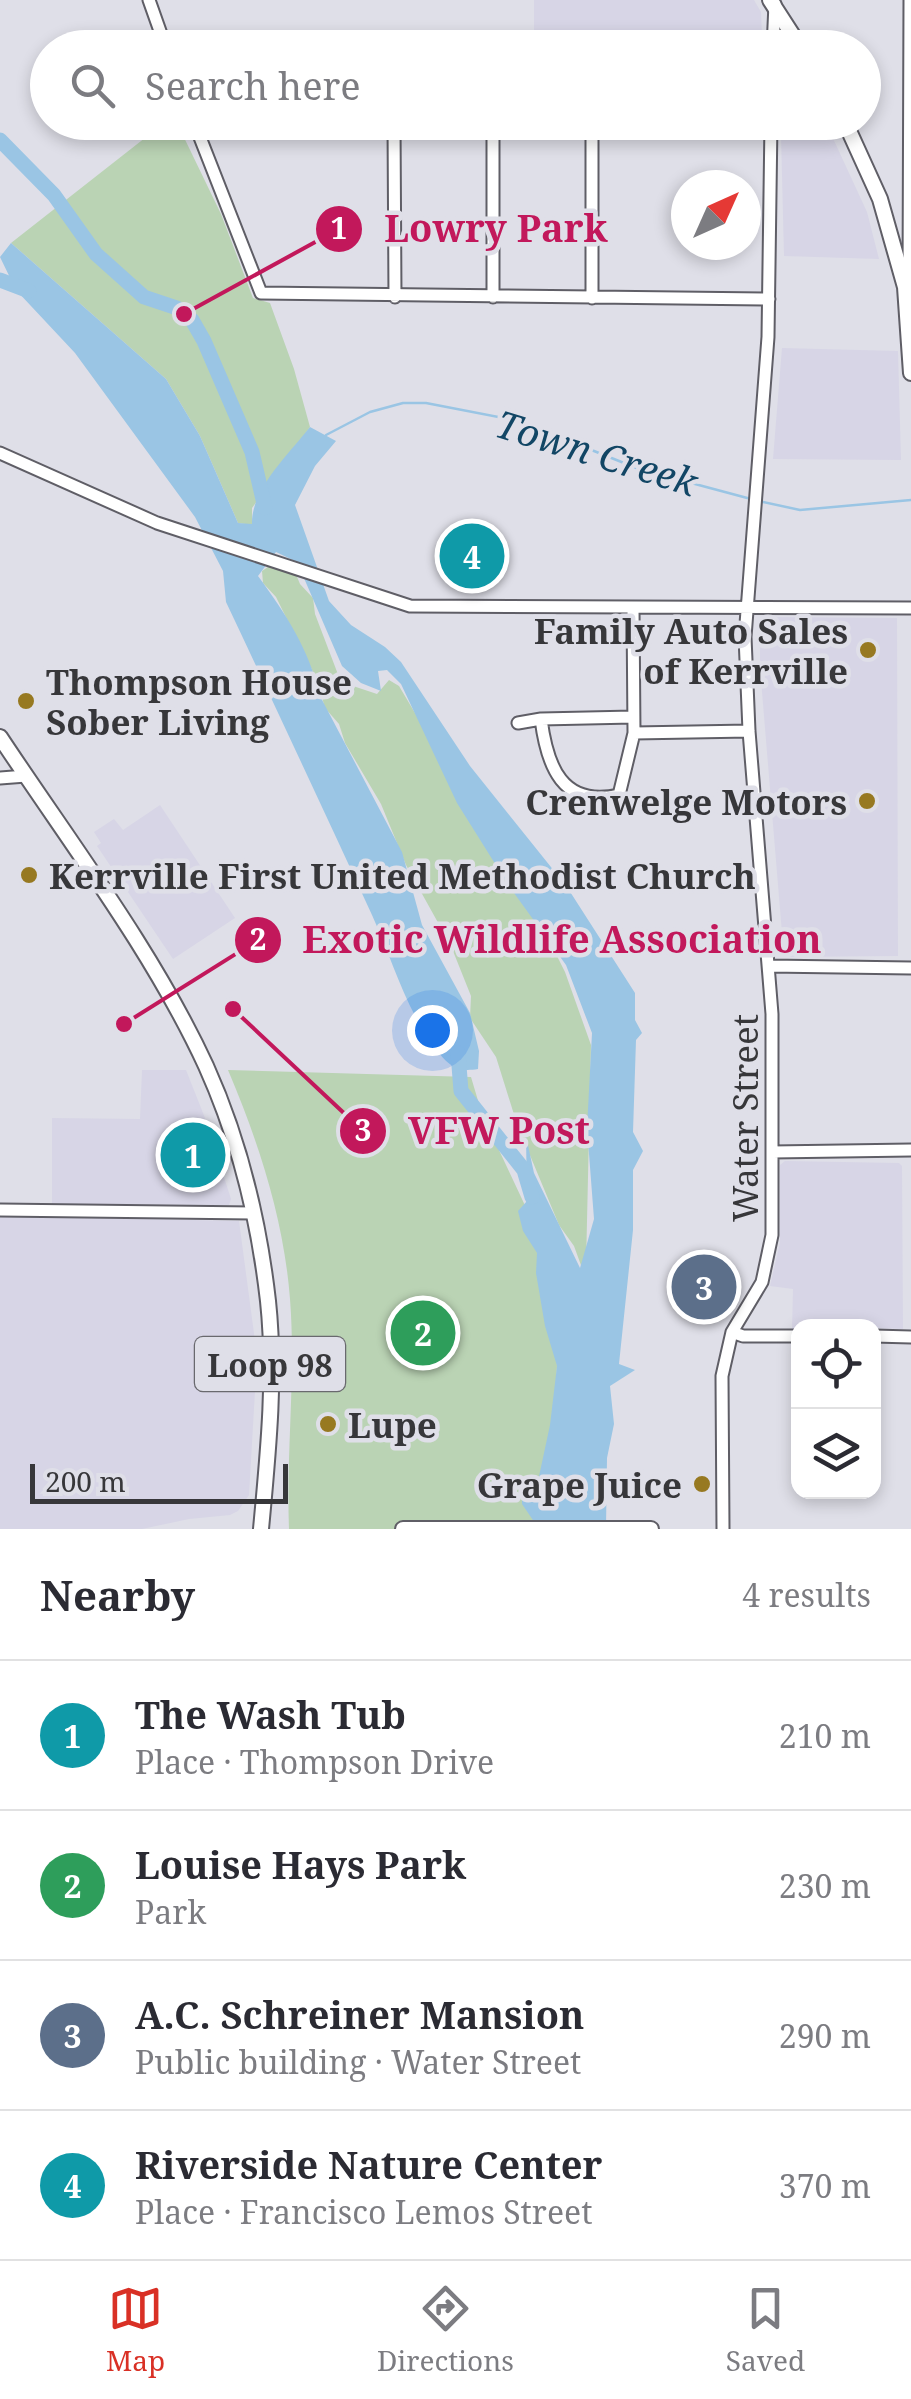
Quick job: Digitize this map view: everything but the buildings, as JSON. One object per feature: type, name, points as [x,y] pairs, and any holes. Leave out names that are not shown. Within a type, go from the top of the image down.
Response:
[{"type":"main road","points":[[773,3],[790,30]]},
{"type":"main road","points":[[853,140],[880,199],[908,306],[911,373]]},
{"type":"main road","name":"Loop 98","points":[[0,737],[181,1016],[217,1093],[235,1145],[253,1213],[267,1293],[270,1361],[261,1529]]},
{"type":"main road","points":[[403,1529],[650,1529]]},
{"type":"street","points":[[149,0],[160,30]]},
{"type":"street","points":[[908,306],[910,0]]},
{"type":"street","points":[[773,3],[773,30]]},
{"type":"street","points":[[201,140],[260,293],[768,300]]},
{"type":"street","points":[[394,140],[395,297]]},
{"type":"street","points":[[492,140],[493,297]]},
{"type":"street","points":[[592,140],[592,298]]},
{"type":"street","name":"Water Street","points":[[723,1529],[722,1376],[732,1332],[762,1282],[772,1234],[769,966],[749,731],[746,608],[768,300],[771,140]]},
{"type":"street","points":[[0,453],[167,526],[410,606],[911,608]]},
{"type":"street","points":[[540,719],[555,774],[574,792],[590,798],[620,796],[634,733],[634,608]]},
{"type":"street","points":[[518,723],[540,719],[633,718]]},
{"type":"street","points":[[634,733],[749,731]]},
{"type":"street","points":[[0,778],[26,776]]},
{"type":"street","points":[[769,966],[911,968]]},
{"type":"street","points":[[772,1152],[911,1150]]},
{"type":"street","points":[[0,1210],[253,1213]]},
{"type":"street","points":[[732,1332],[743,1336],[791,1336]]},
{"type":"street","points":[[881,1336],[911,1336]]},
{"type":"shaded area","points":[[534,0],[754,0],[761,12],[762,30],[534,30]]},
{"type":"shaded area","points":[[781,140],[834,140],[867,212],[879,259],[784,256]]},
{"type":"shaded area","points":[[782,348],[898,351],[901,460],[773,459]]},
{"type":"shaded area","points":[[767,617],[897,618],[898,956],[784,957],[760,668],[760,624]]},
{"type":"shaded area","points":[[160,805],[235,918],[173,959],[97,846],[101,843],[94,832],[114,819],[123,830]]},
{"type":"shaded area","points":[[142,1070],[186,1070],[231,1199],[229,1205],[52,1204],[52,1118],[140,1119]]},
{"type":"shaded area","points":[[785,1161],[902,1166],[903,1329],[881,1328],[881,1319],[792,1319],[793,1289],[770,1286],[780,1243],[780,1165]]},
{"type":"shaded area","points":[[0,1216],[239,1221],[257,1356],[249,1495],[238,1511],[142,1529],[0,1529]]},
{"type":"green space","points":[[142,140],[185,140],[221,214],[253,298],[270,303],[310,427],[252,508],[252,525],[238,523],[200,436],[166,379],[11,243]]},
{"type":"green space","points":[[271,565],[295,572],[313,598],[315,614],[339,677],[377,694],[389,680],[399,686],[565,972],[591,1045],[586,1265],[582,1268],[574,1246],[559,1225],[517,1124],[496,1057],[470,1018],[471,996],[451,946],[406,865],[381,804],[345,743],[339,724],[325,708],[317,680],[276,597],[263,583],[262,571]]},
{"type":"green space","points":[[228,1070],[471,1077],[482,1114],[552,1263],[557,1366],[549,1529],[289,1529],[292,1356],[287,1269],[268,1182]]},
{"type":"water","points":[[11,243],[166,379],[200,436],[238,523],[252,524],[264,485],[310,427],[336,441],[315,466],[295,505],[329,601],[351,625],[401,662],[470,766],[567,887],[635,993],[635,1020],[642,1033],[636,1040],[633,1132],[643,1151],[633,1170],[633,1230],[619,1364],[635,1370],[610,1386],[614,1424],[607,1458],[606,1529],[539,1529],[522,1504],[522,1494],[535,1495],[550,1425],[557,1366],[545,1326],[536,1273],[537,1253],[523,1231],[518,1211],[527,1201],[526,1136],[534,1173],[580,1268],[594,1219],[587,1128],[592,1033],[566,965],[509,886],[457,803],[401,684],[387,670],[378,671],[381,691],[361,683],[342,666],[297,562],[276,552],[258,576],[295,633],[320,696],[402,852],[422,925],[470,1013],[479,1051],[478,1069],[456,1068],[439,1053],[409,1004],[372,915],[226,602],[223,571],[195,517],[75,353],[16,290],[0,257]]},
{"type":"waterway","points":[[0,140],[54,195],[96,254],[144,297],[177,308],[192,320],[252,452],[265,508]]},
{"type":"waterway","points":[[0,280],[29,291]]},
{"type":"waterway","name":"Town Creek","points":[[326,435],[370,412],[403,403],[426,403],[519,421],[639,469],[751,499]]},
{"type":"waterway","name":"Town Creek","points":[[759,501],[800,510],[911,500]]},
{"type":"waterway","points":[[458,1053],[461,1091],[524,1170],[532,1197]]},
{"type":"place","name":"Lowry Park","points":[[184,314]]},
{"type":"place","name":"Riverside Nature Center","points":[[472,556]]},
{"type":"place","name":"Family Auto Sales of Kerrville","points":[[868,650]]},
{"type":"place","name":"Thompson House Sober Living","points":[[26,701]]},
{"type":"place","name":"Crenwelge Motors","points":[[867,801]]},
{"type":"place","name":"Kerrville First United Methodist Church","points":[[29,875]]},
{"type":"place","name":"VFW Post","points":[[233,1009]]},
{"type":"place","name":"Exotic Wildlife Association","points":[[124,1024]]},
{"type":"place","name":"The Wash Tub","points":[[193,1155]]},
{"type":"place","name":"A.C. Schreiner Mansion","points":[[704,1287]]},
{"type":"place","name":"Louise Hays Park","points":[[423,1333]]},
{"type":"place","name":"Lupe","points":[[328,1424]]},
{"type":"place","name":"Grape Juice","points":[[702,1484]]}]
